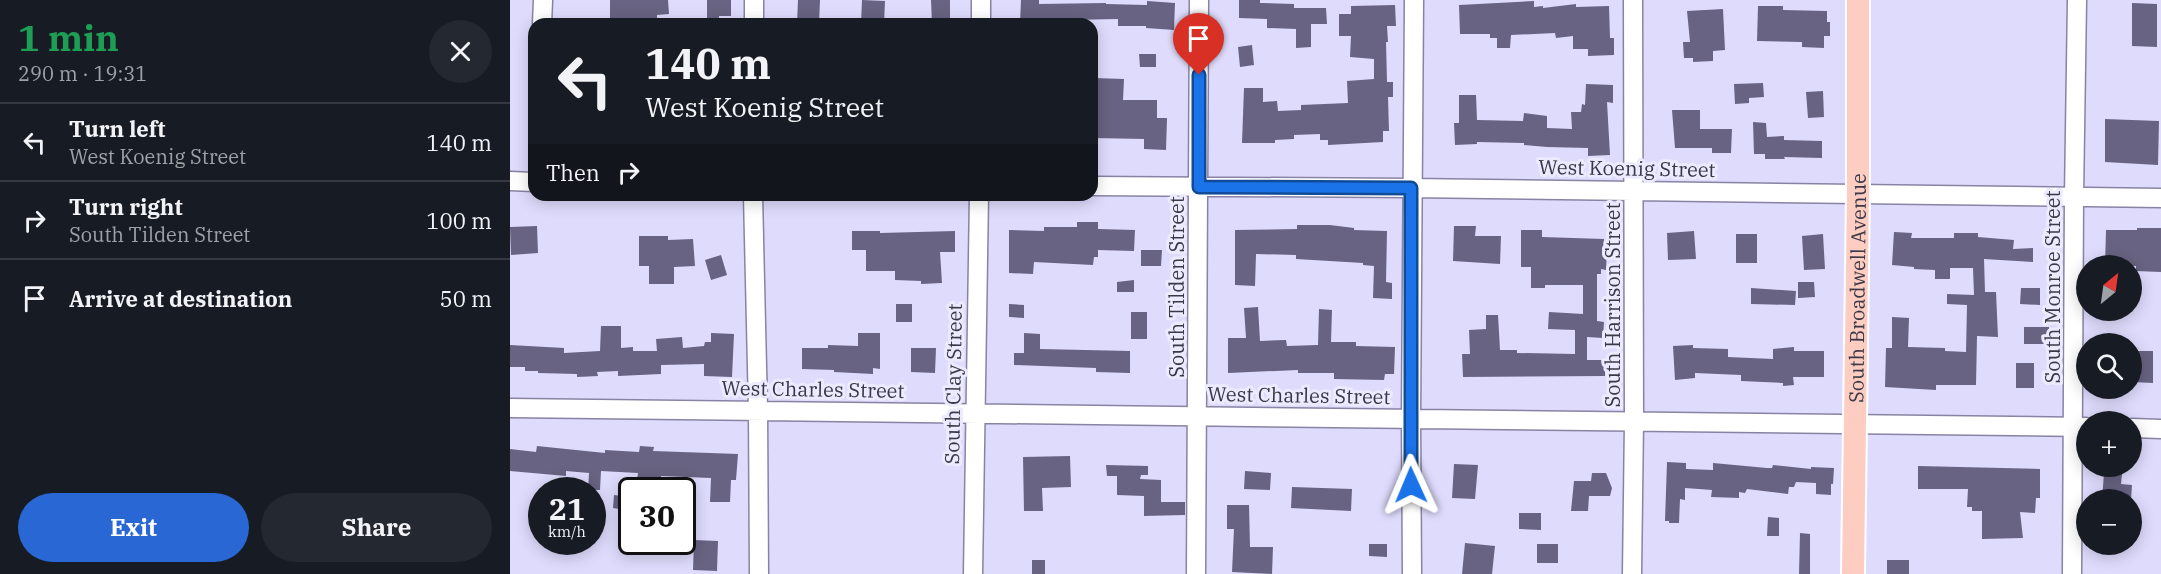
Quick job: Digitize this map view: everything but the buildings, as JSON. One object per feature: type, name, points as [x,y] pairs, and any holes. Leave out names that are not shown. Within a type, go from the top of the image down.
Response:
[{"type":"main road","name":"South Broadwell Avenue","points":[[1853,574],[1858,0]]},
{"type":"street","points":[[542,18],[543,0]]},
{"type":"street","points":[[754,0],[754,18]]},
{"type":"street","points":[[981,0],[981,18]]},
{"type":"street","name":"South Tilden Street","points":[[1196,574],[1199,0]]},
{"type":"street","points":[[1412,574],[1411,188],[1414,0]]},
{"type":"street","name":"South Harrison Street","points":[[1632,574],[1633,0]]},
{"type":"street","name":"South Monroe Street","points":[[2077,0],[2074,197],[2080,411]]},
{"type":"street","points":[[510,181],[528,182]]},
{"type":"street","name":"West Koenig Street","points":[[1098,186],[2161,198]]},
{"type":"street","points":[[753,201],[759,574]]},
{"type":"street","name":"South Clay Street","points":[[973,574],[980,201]]},
{"type":"street","name":"West Charles Street","points":[[510,408],[2076,427]]},
{"type":"street","points":[[2142,428],[2161,429]]},
{"type":"street","name":"South Monroe Street","points":[[2072,574],[2077,477]]},
{"type":"route","points":[[1199,75],[1199,187],[1411,188],[1411,485]]}]
